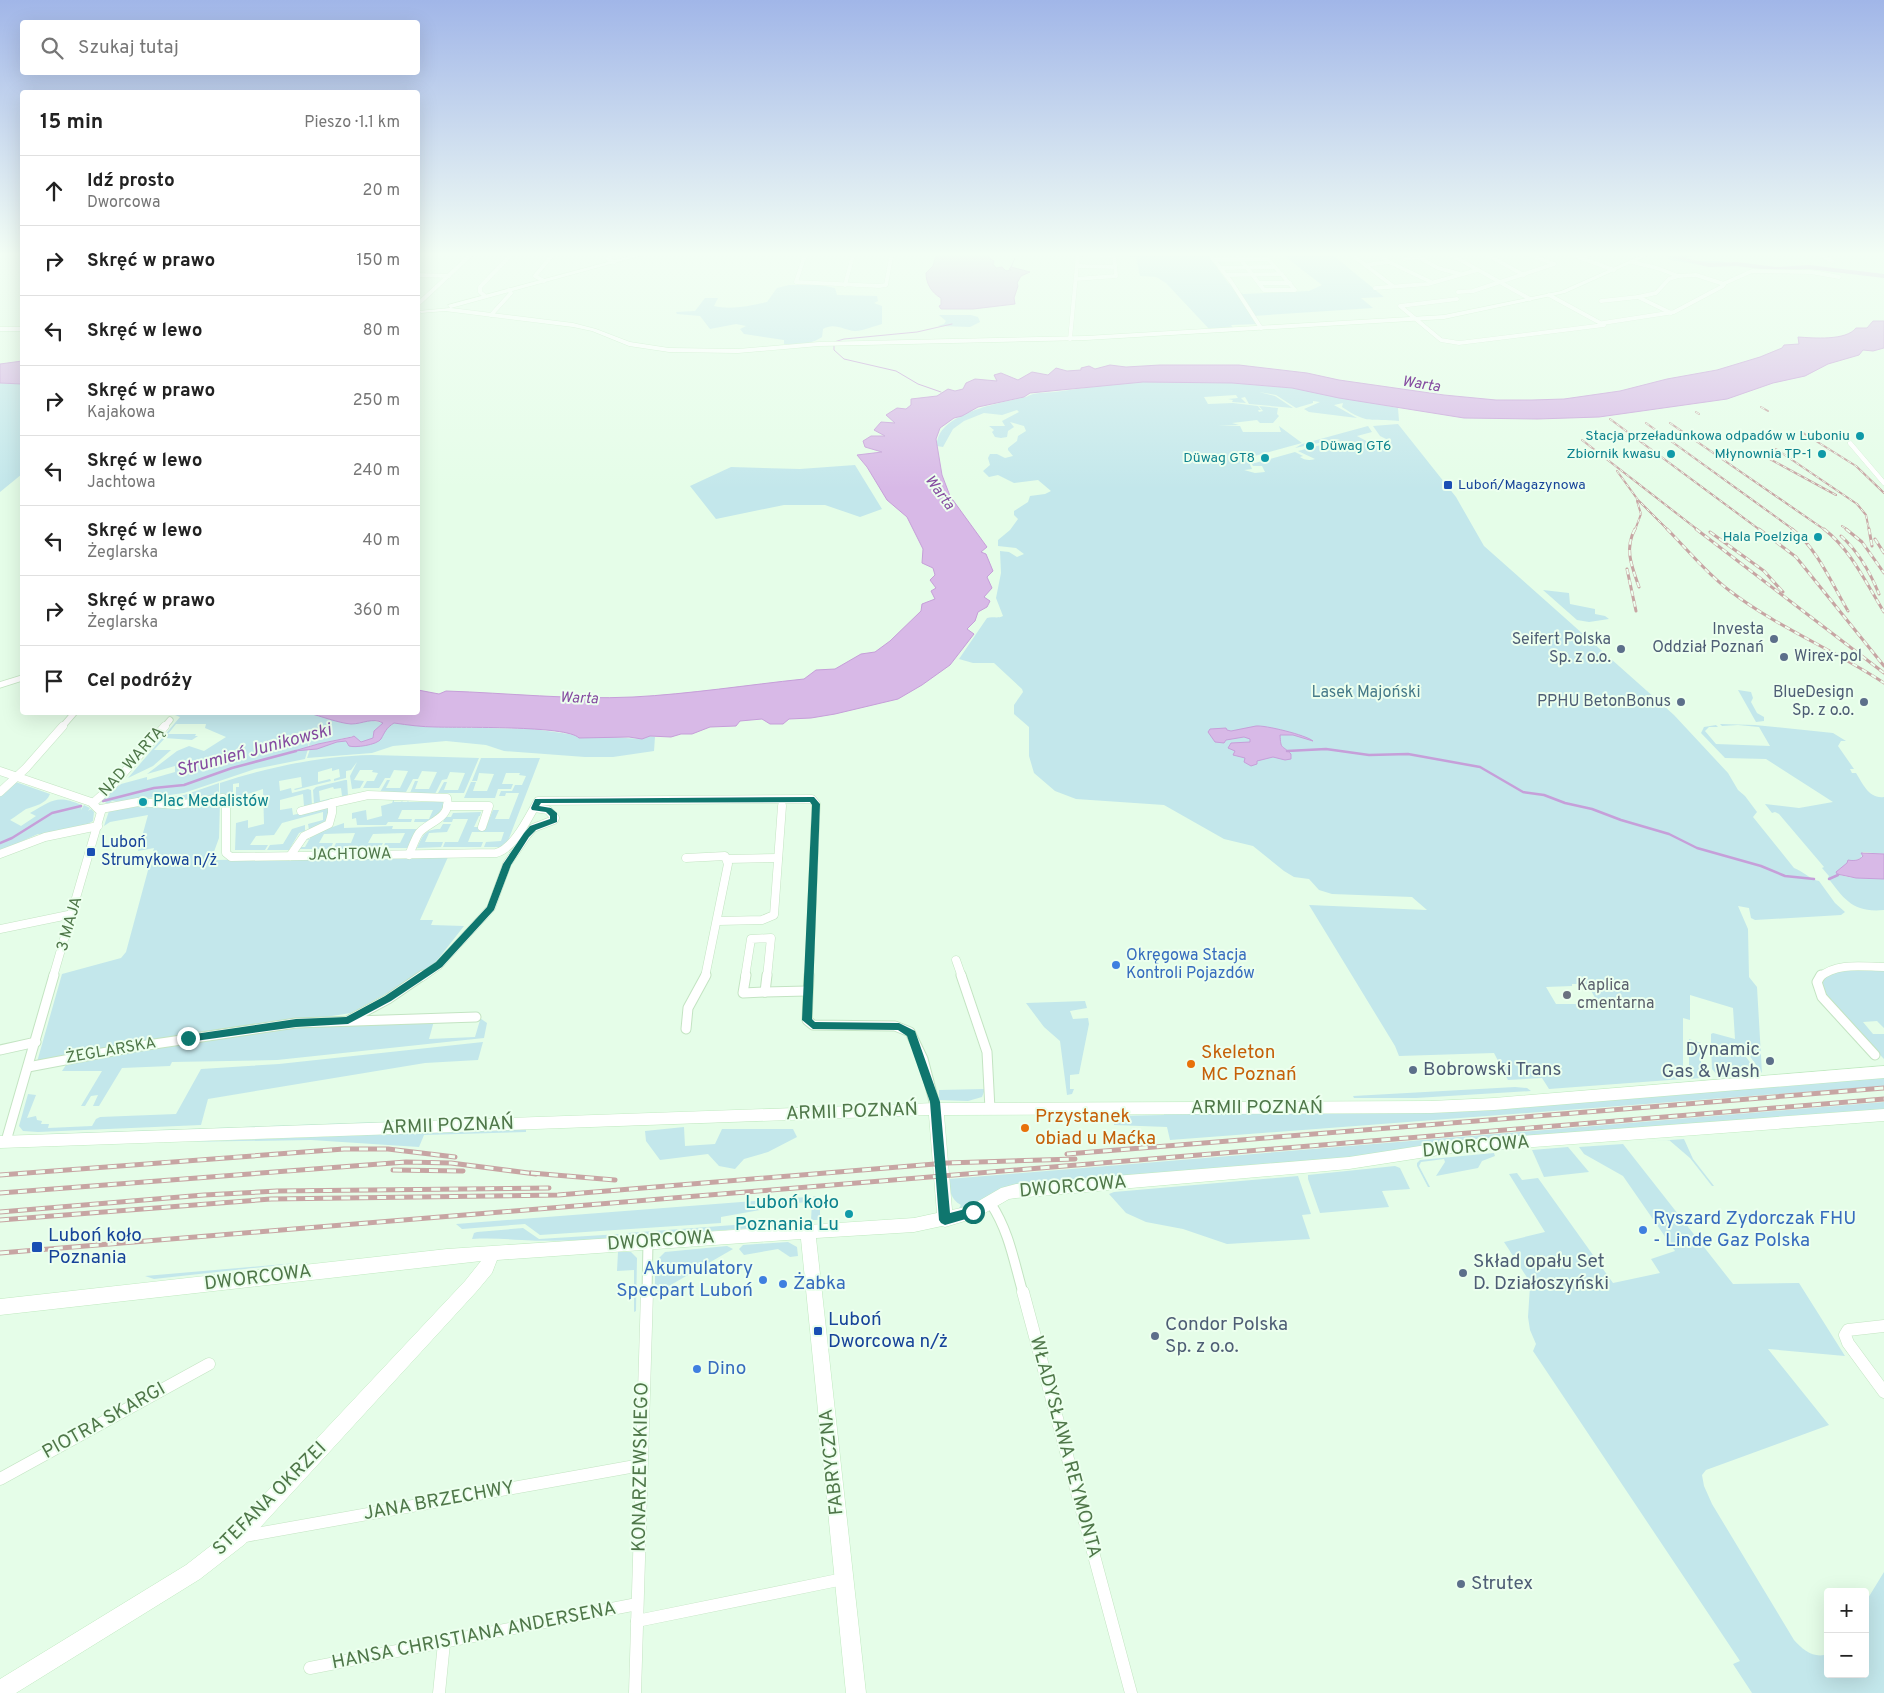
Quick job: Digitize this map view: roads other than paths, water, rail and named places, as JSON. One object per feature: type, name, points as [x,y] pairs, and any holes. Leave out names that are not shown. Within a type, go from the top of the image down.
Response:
[{"type":"street","points":[[597,331],[629,344],[669,350],[744,350],[819,344],[1072,338],[1204,331]]},
{"type":"street","points":[[1072,338],[1073,331]]},
{"type":"street","points":[[1429,331],[1438,339],[1459,343],[1482,338],[1556,331]]},
{"type":"street","points":[[1850,443],[1884,483]]},
{"type":"street","points":[[0,685],[20,679]]},
{"type":"street","points":[[0,792],[14,777],[26,768],[72,715]]},
{"type":"street","name":"NAD WARTĄ","points":[[93,803],[112,786],[170,720]]},
{"type":"street","points":[[0,771],[93,803],[101,809]]},
{"type":"street","points":[[301,811],[364,795],[443,796],[448,800],[447,806],[489,806],[482,827]]},
{"type":"street","name":"JACHTOWA","points":[[101,809],[148,802],[177,806],[223,798],[226,801],[226,855],[234,857],[499,853],[510,846],[535,808]]},
{"type":"street","points":[[535,808],[538,801],[814,800],[816,804],[806,1011],[808,1023],[813,1025],[895,1026],[907,1030],[914,1037],[934,1096],[945,1220]]},
{"type":"street","name":"JACHTOWA","points":[[290,856],[303,836],[322,830],[329,824],[333,817],[332,803]]},
{"type":"street","name":"JACHTOWA","points":[[409,855],[420,832],[440,820],[447,806]]},
{"type":"street","points":[[718,922],[762,920],[774,915],[782,806]]},
{"type":"street","name":"ŻEGLARSKA","points":[[28,1067],[134,1046],[290,1024],[348,1021],[388,999],[439,965],[491,908],[507,864],[526,835],[533,828],[555,818],[548,810],[535,808]]},
{"type":"street","name":"3 MAJA","points":[[3,1142],[36,1042],[98,826],[101,809]]},
{"type":"street","points":[[0,854],[46,837],[98,826]]},
{"type":"street","points":[[686,858],[711,855],[725,856],[727,859],[778,858]]},
{"type":"street","points":[[686,1029],[690,1002],[707,973],[718,922],[727,859]]},
{"type":"street","points":[[0,929],[73,914]]},
{"type":"street","points":[[764,993],[771,938],[751,939],[743,994],[808,991]]},
{"type":"street","points":[[956,960],[987,1052],[990,1108]]},
{"type":"street","points":[[1875,1055],[1822,997],[1817,982],[1820,974],[1830,970],[1884,967]]},
{"type":"street","points":[[348,1021],[476,1017]]},
{"type":"street","points":[[0,1050],[36,1042]]},
{"type":"street","name":"ARMII POZNAŃ","points":[[3,1142],[936,1109],[1444,1106],[1884,1072]]},
{"type":"street","name":"DWORCOWA","points":[[0,1307],[437,1257],[914,1225],[945,1220],[973,1212],[1011,1192],[1348,1163],[1434,1149],[1884,1116]]},
{"type":"street","name":"WŁADYSŁAWA REYMONTA","points":[[991,1204],[1002,1221],[1007,1234],[1131,1693]]},
{"type":"street","name":"FABRYCZNA","points":[[808,1231],[856,1693]]},
{"type":"street","name":"KONARZEWSKIEGO","points":[[636,1693],[648,1242]]},
{"type":"street","name":"STEFANA OKRZEI","points":[[0,1691],[193,1572],[238,1537],[471,1286],[486,1268],[492,1253]]},
{"type":"street","points":[[1884,1326],[1848,1330],[1845,1335],[1848,1343],[1884,1392]]},
{"type":"street","name":"PIOTRA SKARGI","points":[[0,1479],[209,1364]]},
{"type":"street","name":"JANA BRZECHWY","points":[[238,1537],[641,1465]]},
{"type":"street","points":[[637,1621],[844,1579]]},
{"type":"street","name":"HANSA CHRISTIANA ANDERSENA","points":[[310,1668],[638,1604]]},
{"type":"street","points":[[439,1693],[444,1643]]},
{"type":"water","name":"Warta","points":[[1884,331],[1884,348],[1873,351],[1863,350],[1859,355],[1828,364],[1805,376],[1773,383],[1727,399],[1599,417],[1537,419],[1464,418],[1339,398],[1292,388],[1232,383],[1143,382],[1030,393],[1024,397],[978,407],[962,416],[954,418],[940,428],[936,439],[942,475],[950,496],[987,547],[981,552],[986,554],[993,571],[987,577],[992,588],[984,597],[990,601],[987,607],[978,612],[975,621],[967,629],[974,634],[950,665],[898,699],[835,714],[789,719],[783,724],[770,724],[762,719],[740,721],[736,726],[710,727],[692,734],[681,734],[671,737],[650,736],[642,739],[629,737],[579,738],[570,734],[535,729],[431,727],[394,723],[387,728],[379,741],[371,744],[352,747],[346,741],[317,749],[294,751],[354,736],[361,742],[373,738],[374,731],[383,723],[367,721],[351,724],[315,715],[420,715],[420,690],[439,694],[446,691],[586,698],[654,696],[804,679],[816,670],[835,669],[861,654],[875,652],[890,641],[921,611],[922,604],[935,599],[931,591],[936,588],[930,580],[935,575],[933,568],[922,563],[923,549],[907,517],[887,500],[867,467],[857,455],[882,452],[865,447],[863,441],[871,436],[885,436],[874,430],[881,422],[895,423],[886,415],[897,408],[906,409],[911,405],[911,399],[937,396],[948,389],[955,391],[963,389],[966,383],[975,379],[997,381],[994,375],[1001,373],[1018,380],[1032,372],[1048,375],[1056,368],[1067,371],[1081,370],[1081,368],[1089,366],[1095,369],[1110,365],[1126,367],[1239,365],[1307,373],[1339,380],[1444,395],[1496,400],[1564,399],[1620,391],[1667,379],[1717,370],[1760,357],[1782,348],[1784,345],[1799,344],[1798,337],[1837,337],[1851,332]]},
{"type":"water","points":[[20,361],[20,384],[0,383],[0,364]]},
{"type":"water","points":[[1256,726],[1285,731],[1313,741],[1293,735],[1280,735],[1281,745],[1291,754],[1291,759],[1285,760],[1273,757],[1257,761],[1257,764],[1251,766],[1244,762],[1245,758],[1233,755],[1235,751],[1228,748],[1231,743],[1250,742],[1250,739],[1244,737],[1226,740],[1224,743],[1215,742],[1208,732],[1210,729],[1226,728],[1231,731]]},
{"type":"water","points":[[1861,853],[1884,854],[1884,879],[1856,878],[1837,874],[1836,872],[1848,860],[1861,858],[1863,856]]},
{"type":"waterway","points":[[834,342],[844,339],[921,331]]},
{"type":"waterway","points":[[834,345],[834,350],[844,359],[896,371],[918,384],[941,392]]},
{"type":"waterway","points":[[1287,751],[1326,749],[1369,755],[1408,754],[1480,767],[1523,792],[1544,795],[1565,803],[1592,809],[1621,820],[1669,834],[1697,848],[1761,866],[1785,876],[1814,879]]},
{"type":"waterway","name":"Strumień Junikowski","points":[[103,801],[154,788],[184,785],[232,768],[296,751]]},
{"type":"waterway","name":"Strumień Junikowski","points":[[0,843],[12,838],[52,813],[81,806]]},
{"type":"waterway","points":[[1829,879],[1838,875]]},
{"type":"railway","points":[[1761,407],[1768,411]]},
{"type":"railway","points":[[1610,419],[1760,530]]},
{"type":"railway","points":[[1646,423],[1794,530]]},
{"type":"railway","points":[[1670,423],[1825,530]]},
{"type":"railway","points":[[1800,431],[1856,466],[1884,493]]},
{"type":"railway","points":[[1582,440],[1698,530]]},
{"type":"railway","points":[[1776,449],[1857,504],[1866,515],[1869,530]]},
{"type":"railway","points":[[1755,451],[1836,495]]},
{"type":"railway","points":[[1617,471],[1638,500],[1667,529]]},
{"type":"railway","points":[[1635,530],[1641,514],[1637,501]]},
{"type":"railway","points":[[1842,526],[1848,530]]},
{"type":"railway","points":[[1635,529],[1630,544],[1630,558],[1639,587]]},
{"type":"railway","points":[[1667,529],[1713,577],[1748,604],[1884,683]]},
{"type":"railway","points":[[1696,529],[1884,673]]},
{"type":"railway","points":[[1759,529],[1796,557],[1884,666]]},
{"type":"railway","points":[[1792,529],[1816,556],[1848,611]]},
{"type":"railway","points":[[1824,529],[1834,537],[1850,557],[1884,612]]},
{"type":"railway","points":[[1846,529],[1862,542],[1884,573]]},
{"type":"railway","points":[[1869,529],[1872,546]]},
{"type":"railway","points":[[1710,532],[1764,571],[1783,592]]},
{"type":"railway","points":[[1841,536],[1863,563],[1879,594]]},
{"type":"railway","points":[[1875,539],[1884,553]]},
{"type":"railway","points":[[1627,569],[1636,611]]},
{"type":"railway","points":[[1067,1154],[1884,1088]]},
{"type":"railway","points":[[0,1253],[1884,1099]]},
{"type":"railway","points":[[0,1175],[344,1149],[388,1149],[455,1157]]},
{"type":"railway","points":[[0,1220],[271,1199],[558,1195],[947,1163],[1075,1159]]},
{"type":"railway","points":[[0,1193],[406,1162],[451,1163],[536,1174]]},
{"type":"railway","points":[[393,1170],[463,1171]]},
{"type":"railway","points":[[531,1173],[615,1180]]},
{"type":"railway","points":[[0,1212],[204,1195],[277,1191],[549,1188]]},
{"type":"place","name":"Stacja przeładunkowa odpadów w Luboniu","points":[[1860,436]]},
{"type":"place","name":"Düwag GT6","points":[[1310,446]]},
{"type":"place","name":"Zbiornik kwasu","points":[[1671,454]]},
{"type":"place","name":"Młynownia TP-1","points":[[1822,454]]},
{"type":"place","name":"Düwag GT8","points":[[1265,458]]},
{"type":"place","name":"Luboń/Magazynowa","points":[[1448,485]]},
{"type":"place","name":"Hala Poelziga","points":[[1818,537]]},
{"type":"place","name":"Investa Oddział Poznań","points":[[1774,639]]},
{"type":"place","name":"Seifert Polska Sp. z o.o.","points":[[1621,649]]},
{"type":"place","name":"Wirex-pol","points":[[1784,657]]},
{"type":"place","name":"PPHU BetonBonus","points":[[1681,702]]},
{"type":"place","name":"BlueDesign Sp. z o.o.","points":[[1864,702]]},
{"type":"place","name":"Plac Medalistów","points":[[143,802]]},
{"type":"place","name":"Luboń Strumykowa n/ż","points":[[91,852]]},
{"type":"place","name":"Okręgowa Stacja Kontroli Pojazdów","points":[[1116,965]]},
{"type":"place","name":"Kaplica cmentarna","points":[[1567,995]]},
{"type":"place","name":"Dynamic Gas & Wash","points":[[1770,1061]]},
{"type":"place","name":"Skeleton MC Poznań","points":[[1191,1064]]},
{"type":"place","name":"Bobrowski Trans","points":[[1413,1070]]},
{"type":"place","name":"Przystanek obiad u Maćka","points":[[1025,1128]]},
{"type":"place","name":"Luboń koło Poznania Lu","points":[[849,1214]]},
{"type":"place","name":"Ryszard Zydorczak FHU - Linde Gaz Polska","points":[[1643,1230]]},
{"type":"place","name":"Luboń koło Poznania","points":[[37,1247]]},
{"type":"place","name":"Skład opału Set D. Działoszyński","points":[[1463,1273]]},
{"type":"place","name":"Akumulatory Specpart Luboń","points":[[763,1280]]},
{"type":"place","name":"Żabka","points":[[783,1284]]},
{"type":"place","name":"Luboń Dworcowa n/ż","points":[[818,1331]]},
{"type":"place","name":"Condor Polska Sp. z o.o.","points":[[1155,1336]]},
{"type":"place","name":"Dino","points":[[697,1369]]},
{"type":"place","name":"Strutex","points":[[1461,1584]]},
{"type":"park label","name":"Lasek Majoński","points":[[1366,693]]}]
